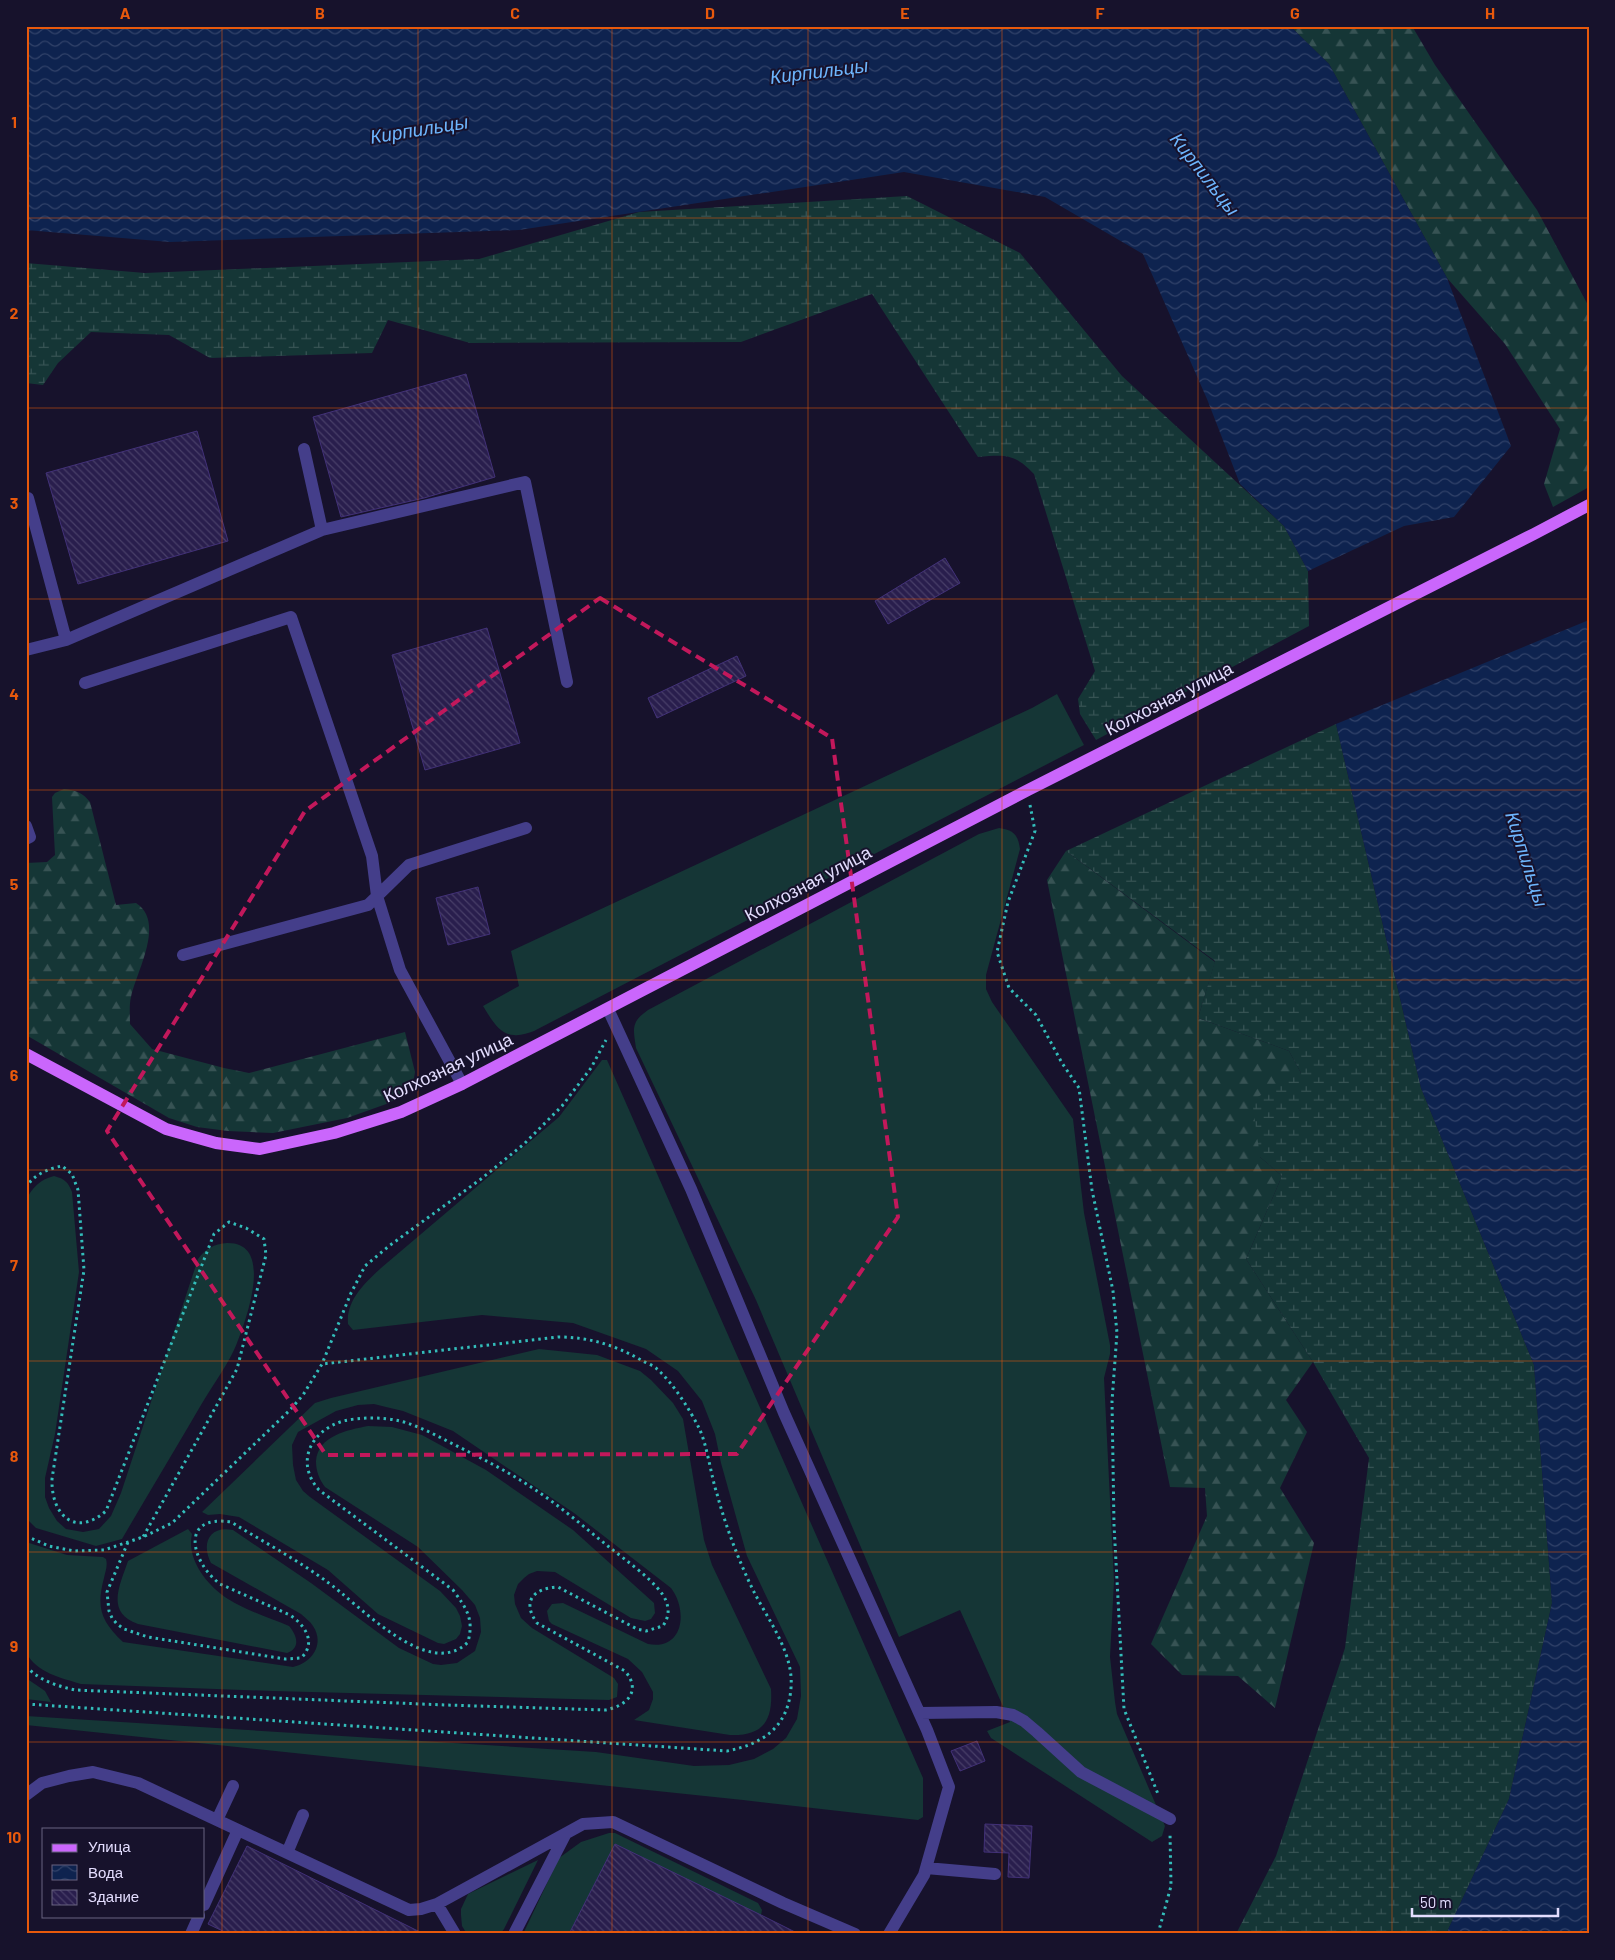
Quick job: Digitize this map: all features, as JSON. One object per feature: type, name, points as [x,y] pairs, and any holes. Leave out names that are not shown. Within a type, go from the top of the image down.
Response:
[{"type":"main road","name":"Колхозная улица","points":[[26,1054],[166,1129],[216,1143],[260,1149],[334,1133],[401,1112],[462,1084],[1028,790],[1589,505]]},
{"type":"lane","points":[[304,449],[322,530]]},
{"type":"lane","points":[[26,650],[66,640],[322,530],[525,482],[568,682]]},
{"type":"lane","points":[[28,498],[66,640]]},
{"type":"lane","points":[[85,683],[291,617],[372,856],[378,896],[400,970],[462,1084]]},
{"type":"lane","points":[[26,826],[30,838],[26,839]]},
{"type":"lane","points":[[183,955],[368,905],[409,865],[526,828]]},
{"type":"lane","points":[[608,1009],[691,1189],[784,1413],[920,1713],[949,1787],[924,1875],[889,1934]]},
{"type":"lane","points":[[920,1713],[996,1712],[1013,1715],[1024,1721],[1081,1772],[1170,1819]]},
{"type":"lane","points":[[26,1795],[42,1783],[93,1772],[138,1783],[410,1910],[422,1909],[437,1904],[583,1824],[613,1822],[783,1903],[855,1934]]},
{"type":"lane","points":[[217,1820],[233,1786]]},
{"type":"lane","points":[[287,1853],[303,1815]]},
{"type":"lane","points":[[205,1903],[238,1830]]},
{"type":"lane","points":[[514,1934],[565,1835]]},
{"type":"lane","points":[[926,1868],[995,1874]]},
{"type":"lane","points":[[437,1904],[455,1934]]},
{"type":"lane","points":[[190,1934],[198,1918]]},
{"type":"path","points":[[1028,790],[1035,831],[1008,902],[997,952],[1010,988],[1036,1015],[1062,1063],[1079,1088],[1092,1190],[1113,1291],[1117,1333],[1112,1401],[1114,1506],[1124,1709],[1152,1782],[1170,1819],[1171,1886],[1158,1934]]},
{"type":"path","points":[[26,1536],[49,1546],[74,1551],[104,1550],[143,1538],[172,1523],[290,1410],[303,1395],[322,1364],[351,1293],[365,1266],[389,1246],[481,1179],[524,1144],[562,1106],[591,1068],[615,1024]]},
{"type":"path","points":[[26,1188],[28,1182],[49,1168],[62,1166],[72,1174],[78,1190],[84,1270],[52,1479],[52,1494],[63,1516],[72,1523],[88,1522],[98,1518],[106,1511],[214,1234],[229,1222],[246,1228],[264,1239],[266,1255],[237,1368],[143,1538]]},
{"type":"path","points":[[26,1704],[727,1750],[744,1748],[758,1742],[782,1721],[791,1689],[788,1659],[753,1590],[735,1547],[717,1494],[700,1429],[673,1387],[657,1369],[632,1354],[605,1343],[572,1337],[558,1337],[322,1364]]},
{"type":"path","points":[[26,1666],[30,1671],[57,1686],[75,1690],[605,1710],[619,1706],[630,1697],[632,1691],[630,1676],[625,1671],[537,1623],[533,1618],[530,1606],[535,1592],[546,1588],[558,1587],[637,1629],[646,1631],[662,1626],[667,1619],[669,1610],[666,1599],[638,1569],[533,1488],[499,1466],[421,1428],[394,1420],[355,1420],[334,1425],[317,1436],[311,1444],[307,1457],[307,1472],[311,1481],[319,1490],[453,1590],[471,1621],[468,1642],[455,1651],[432,1653],[411,1644],[384,1628],[326,1581],[231,1522],[217,1520],[206,1524],[197,1533],[195,1547],[200,1562],[220,1584],[290,1615],[300,1622],[306,1629],[308,1638],[309,1647],[306,1654],[301,1658],[285,1659],[148,1637],[124,1629],[112,1618],[107,1602],[107,1592],[128,1542]]},
{"type":"highlighted area","points":[[600,598],[832,738],[898,1217],[737,1454],[326,1455],[107,1131],[305,811]]},
{"type":"green space","points":[[1290,26],[1412,26],[1435,65],[1537,210],[1589,307],[1589,487],[1553,507],[1544,484],[1560,429],[1505,344],[1447,278],[1329,64]]},
{"type":"green space","points":[[907,196],[1020,253],[1122,376],[1284,526],[1308,571],[1309,626],[1096,740],[1080,714],[1078,699],[1095,671],[1034,474],[1021,462],[1009,457],[978,457],[872,294],[741,342],[470,343],[388,320],[372,353],[210,358],[169,335],[91,332],[58,363],[43,385],[26,383],[26,263],[145,273],[479,259],[639,212]]},
{"type":"green space","points":[[1057,694],[1084,745],[534,1031],[516,1035],[504,1032],[499,1029],[483,1006],[519,986],[511,951],[1032,708]]},
{"type":"green space","points":[[1336,724],[1421,1088],[1534,1365],[1552,1603],[1509,1799],[1446,1934],[1236,1934],[1276,1856],[1345,1648],[1369,1458],[1313,1362],[1246,1259],[1282,1176],[1260,1157],[1252,1100],[1301,1073],[1289,1051],[1198,1018],[1215,961],[1066,851]]},
{"type":"green space","points":[[64,789],[79,792],[90,802],[116,905],[136,903],[145,911],[149,922],[147,948],[130,1000],[130,1024],[152,1049],[249,1073],[405,1032],[415,1072],[414,1078],[402,1095],[389,1103],[347,1118],[273,1133],[228,1131],[197,1127],[169,1118],[26,1035],[26,863],[47,862],[55,855],[52,797],[55,793]]},
{"type":"green space","points":[[999,828],[1014,834],[1020,849],[986,975],[986,989],[992,1002],[1073,1119],[1084,1213],[1110,1345],[1110,1354],[1104,1378],[1114,1581],[1110,1657],[1117,1714],[1165,1826],[1162,1836],[1152,1842],[991,1738],[987,1731],[1010,1722],[960,1610],[899,1637],[756,1300],[636,1048],[634,1026],[642,1014],[648,1010],[979,834]]},
{"type":"green space","points":[[1066,851],[1215,962],[1198,1018],[1289,1051],[1301,1073],[1260,1157],[1282,1176],[1246,1259],[1313,1362],[1286,1400],[1307,1432],[1280,1488],[1314,1543],[1275,1708],[1238,1676],[1182,1675],[1151,1644],[1207,1516],[1205,1488],[1170,1487],[1047,880]]},
{"type":"green space","points":[[602,1060],[607,1060],[923,1778],[923,1817],[918,1820],[26,1725],[26,1716],[596,1752],[694,1766],[729,1765],[754,1759],[773,1749],[786,1738],[797,1719],[801,1696],[800,1667],[747,1556],[721,1463],[715,1434],[702,1401],[678,1371],[646,1349],[573,1323],[482,1315],[353,1330],[348,1324],[348,1315],[353,1300],[369,1280],[559,1117]]},
{"type":"green space","points":[[54,1176],[66,1181],[72,1192],[79,1272],[55,1434],[45,1478],[45,1497],[49,1508],[57,1521],[66,1529],[83,1532],[99,1529],[111,1516],[121,1493],[198,1259],[210,1248],[227,1243],[242,1246],[250,1255],[254,1268],[253,1284],[246,1318],[230,1358],[122,1539],[96,1546],[36,1528],[29,1521],[26,1510],[26,1201],[37,1185],[45,1179]]},
{"type":"green space","points":[[539,1349],[597,1355],[640,1371],[673,1403],[683,1419],[704,1540],[712,1565],[771,1689],[768,1718],[764,1724],[751,1733],[730,1735],[634,1720],[649,1710],[653,1699],[653,1692],[642,1672],[628,1659],[552,1624],[549,1621],[547,1611],[552,1604],[563,1603],[648,1644],[660,1645],[676,1635],[681,1617],[680,1607],[671,1588],[574,1513],[453,1431],[403,1411],[374,1404],[358,1405],[336,1411],[298,1432],[292,1445],[296,1480],[303,1491],[440,1591],[456,1608],[462,1626],[460,1634],[456,1639],[444,1644],[438,1643],[378,1614],[328,1570],[239,1517],[220,1514],[208,1515],[202,1512],[315,1403]]},
{"type":"green space","points":[[368,1426],[392,1427],[422,1435],[486,1470],[573,1530],[654,1603],[655,1613],[651,1619],[645,1621],[631,1618],[555,1572],[537,1571],[529,1574],[518,1584],[514,1595],[515,1604],[521,1618],[532,1628],[614,1678],[618,1684],[617,1697],[609,1700],[81,1684],[50,1674],[30,1659],[26,1652],[26,1542],[67,1555],[103,1557],[106,1559],[107,1567],[100,1598],[102,1613],[110,1627],[123,1642],[293,1667],[306,1661],[315,1652],[317,1646],[318,1639],[313,1626],[301,1614],[211,1563],[207,1549],[209,1538],[218,1530],[225,1529],[233,1530],[311,1583],[399,1648],[433,1664],[441,1665],[457,1663],[475,1651],[481,1632],[480,1618],[475,1605],[462,1590],[418,1547],[325,1487],[320,1478],[316,1461],[322,1446],[328,1440],[343,1432]]},
{"type":"green space","points":[[188,1529],[192,1534],[191,1544],[195,1563],[206,1580],[220,1594],[235,1603],[289,1626],[296,1637],[296,1645],[291,1651],[287,1653],[138,1624],[121,1613],[118,1606],[119,1589],[128,1561]]},
{"type":"green space","points":[[26,1678],[45,1691],[51,1702],[26,1699]]},
{"type":"green space","points":[[609,1833],[615,1833],[758,1903],[762,1910],[761,1915],[569,1934],[523,1934],[559,1858],[581,1842]]},
{"type":"green space","points":[[538,1860],[500,1934],[467,1934],[462,1926],[461,1909],[468,1894]]},
{"type":"water","name":"Кирпильцы","points":[[26,26],[1290,26],[1329,64],[1447,278],[1511,446],[1454,517],[1404,526],[1308,571],[1284,526],[1240,484],[1207,399],[1143,254],[1045,197],[904,172],[519,230],[170,242],[26,230]]},
{"type":"water","name":"Кирпильцы","points":[[1589,620],[1589,1934],[1446,1934],[1509,1799],[1552,1603],[1534,1365],[1421,1088],[1336,724]]},
{"type":"building","points":[[466,374],[495,477],[424,498],[341,517],[313,417]]},
{"type":"building","points":[[197,431],[228,541],[78,584],[46,473]]},
{"type":"building","points":[[945,558],[960,583],[888,624],[875,601]]},
{"type":"building","points":[[487,628],[520,743],[425,770],[392,655]]},
{"type":"building","points":[[737,656],[746,676],[657,718],[648,698]]},
{"type":"building","points":[[478,887],[490,934],[448,945],[436,898]]},
{"type":"building","points":[[977,1741],[985,1761],[960,1771],[951,1751]]},
{"type":"building","points":[[985,1824],[1032,1826],[1029,1878],[1008,1877],[1009,1853],[984,1852]]},
{"type":"building","points":[[615,1844],[761,1915],[799,1934],[569,1934]]},
{"type":"building","points":[[247,1846],[424,1934],[229,1934],[208,1924]]}]
